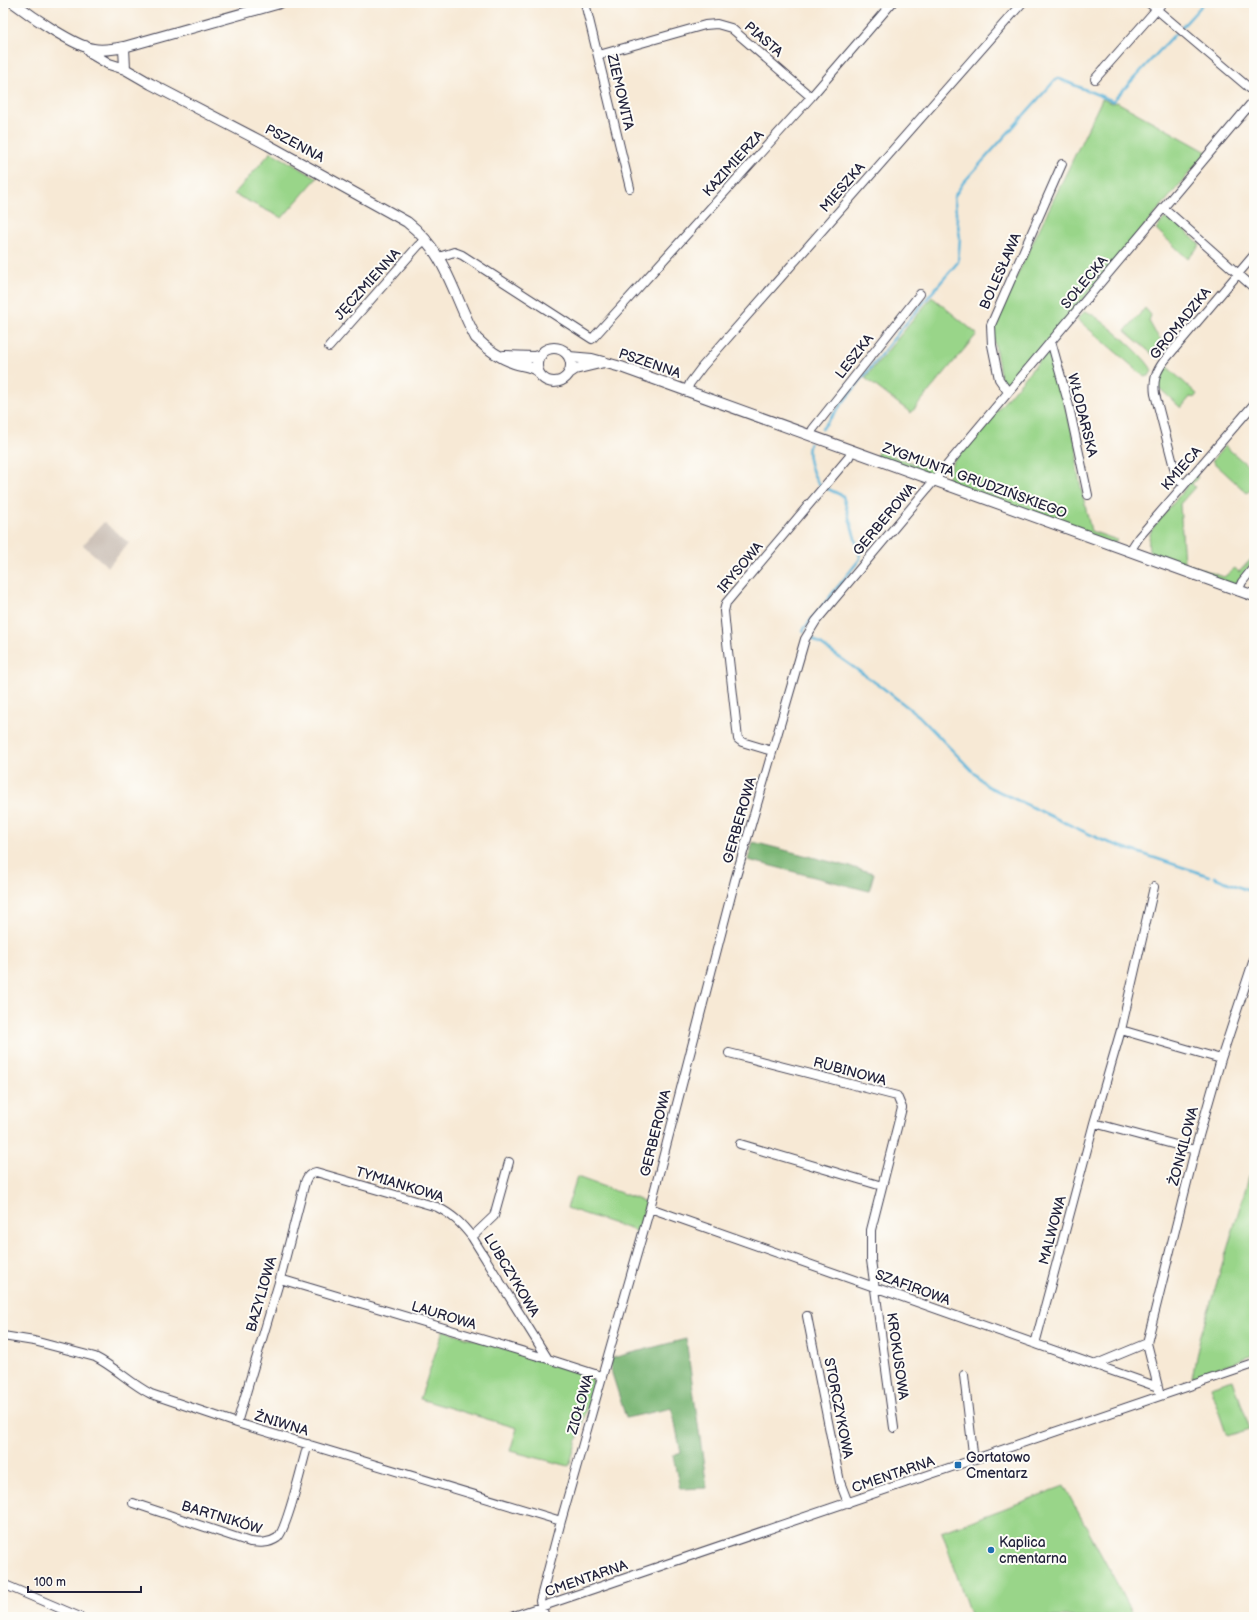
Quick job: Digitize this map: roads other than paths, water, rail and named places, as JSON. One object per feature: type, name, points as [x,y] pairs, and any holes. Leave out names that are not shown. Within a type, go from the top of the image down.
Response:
[{"type":"street","points":[[14,3],[39,20],[85,46],[98,50],[124,47],[280,3]]},
{"type":"street","name":"ZIEMOWITA","points":[[585,3],[630,188]]},
{"type":"street","name":"KAZIMIERZA","points":[[439,257],[454,252],[462,255],[592,339],[811,97],[892,3]]},
{"type":"street","name":"MIESZKA","points":[[687,390],[702,367],[1022,3]]},
{"type":"street","points":[[1149,3],[1254,92]]},
{"type":"street","points":[[1095,79],[1162,3]]},
{"type":"street","name":"PIASTA","points":[[598,54],[705,24],[717,24],[731,28],[811,97]]},
{"type":"street","name":"PSZENNA","points":[[85,46],[92,54],[121,68],[391,212],[407,222],[426,239],[439,257],[471,328],[476,338],[483,345],[514,363],[533,367],[544,378],[553,382],[562,380],[574,369],[604,362]]},
{"type":"street","points":[[121,68],[124,47]]},
{"type":"street","points":[[113,49],[114,62],[121,68]]},
{"type":"street","name":"SOŁECKA","points":[[934,480],[1254,100]]},
{"type":"street","name":"BOLESŁAWA","points":[[1008,392],[999,379],[992,345],[991,325],[1062,164]]},
{"type":"street","points":[[1164,208],[1254,288]]},
{"type":"street","name":"JĘCZMIENNA","points":[[329,347],[418,246],[426,239]]},
{"type":"street","name":"GROMADZKA","points":[[1184,484],[1177,479],[1155,394],[1154,379],[1164,361],[1254,255]]},
{"type":"street","name":"LESZKA","points":[[810,435],[813,429],[920,294]]},
{"type":"street","name":"WŁODARSKA","points":[[1051,341],[1068,402],[1088,495]]},
{"type":"street","name":"PSZENNA","points":[[502,356],[534,357],[540,355],[547,349],[556,348],[564,350],[569,357],[592,359],[621,366],[687,390]]},
{"type":"street","points":[[538,371],[537,363],[540,355]]},
{"type":"street","points":[[569,357],[571,365],[569,373]]},
{"type":"street","name":"ZYGMUNTA GRUDZIŃSKIEGO","points":[[687,390],[1254,596]]},
{"type":"street","name":"KMIECA","points":[[1130,551],[1133,544],[1254,404]]},
{"type":"street","name":"IRYSOWA","points":[[772,751],[742,742],[738,739],[724,610],[726,603],[819,493],[849,456],[852,450]]},
{"type":"street","name":"GERBEROWA","points":[[650,1208],[703,1001],[798,657],[809,630],[934,480]]},
{"type":"street","points":[[1238,591],[1242,582],[1254,567]]},
{"type":"street","name":"MALWOWA","points":[[1035,1344],[1094,1123],[1121,1030],[1154,887]]},
{"type":"street","name":"ŻONKILOWA","points":[[1158,1387],[1147,1343],[1194,1150],[1221,1059],[1254,959]]},
{"type":"street","points":[[1121,1030],[1221,1059]]},
{"type":"street","name":"RUBINOWA","points":[[729,1053],[897,1096],[902,1108],[871,1230],[871,1260],[876,1288]]},
{"type":"street","points":[[1094,1123],[1194,1150]]},
{"type":"street","points":[[740,1144],[882,1186]]},
{"type":"street","name":"LUBCZYKOWA","points":[[509,1162],[494,1216],[472,1237],[548,1359]]},
{"type":"street","name":"TYMIANKOWA","points":[[311,1174],[316,1172],[437,1207],[449,1213],[460,1222],[472,1237]]},
{"type":"street","name":"BAZYLIOWA","points":[[237,1423],[280,1279],[304,1186],[307,1177],[311,1174]]},
{"type":"street","name":"SZAFIROWA","points":[[650,1208],[1158,1387]]},
{"type":"street","name":"ZIOŁOWA","points":[[540,1607],[540,1601],[561,1521],[650,1208]]},
{"type":"street","name":"LAUROWA","points":[[280,1279],[601,1376]]},
{"type":"street","name":"KROKUSOWA","points":[[876,1288],[894,1428]]},
{"type":"street","name":"STORCZYKOWA","points":[[807,1316],[840,1482],[848,1503]]},
{"type":"street","name":"ŻNIWNA","points":[[3,1336],[34,1341],[95,1357],[104,1361],[140,1389],[151,1394],[237,1423],[561,1521]]},
{"type":"street","points":[[1094,1365],[1147,1343]]},
{"type":"street","name":"CMENTARNA","points":[[511,1617],[1254,1364]]},
{"type":"street","points":[[964,1375],[973,1453],[976,1459]]},
{"type":"street","points":[[1158,1387],[1162,1396]]},
{"type":"street","name":"BARTNIKÓW","points":[[133,1503],[250,1542],[264,1543],[278,1537],[286,1522],[308,1444]]},
{"type":"street","points":[[3,1584],[80,1617]]},
{"type":"street","points":[[540,1607],[545,1617]]},
{"type":"waterway","points":[[1182,27],[1204,3]]},
{"type":"waterway","points":[[822,429],[902,328],[958,262],[960,238],[954,197],[963,183],[1057,78],[1113,101],[1176,33]]},
{"type":"waterway","points":[[810,444],[808,454],[809,460],[813,472],[822,486]]},
{"type":"waterway","points":[[804,631],[803,630],[860,559],[843,496],[828,489]]},
{"type":"waterway","points":[[809,636],[883,688],[919,716],[987,786],[1104,841],[1209,876]]},
{"type":"waterway","points":[[1214,877],[1254,893]]},
{"type":"place","name":"Gortatowo Cmentarz","points":[[958,1465]]},
{"type":"place","name":"Kaplica cmentarna","points":[[991,1550]]}]
